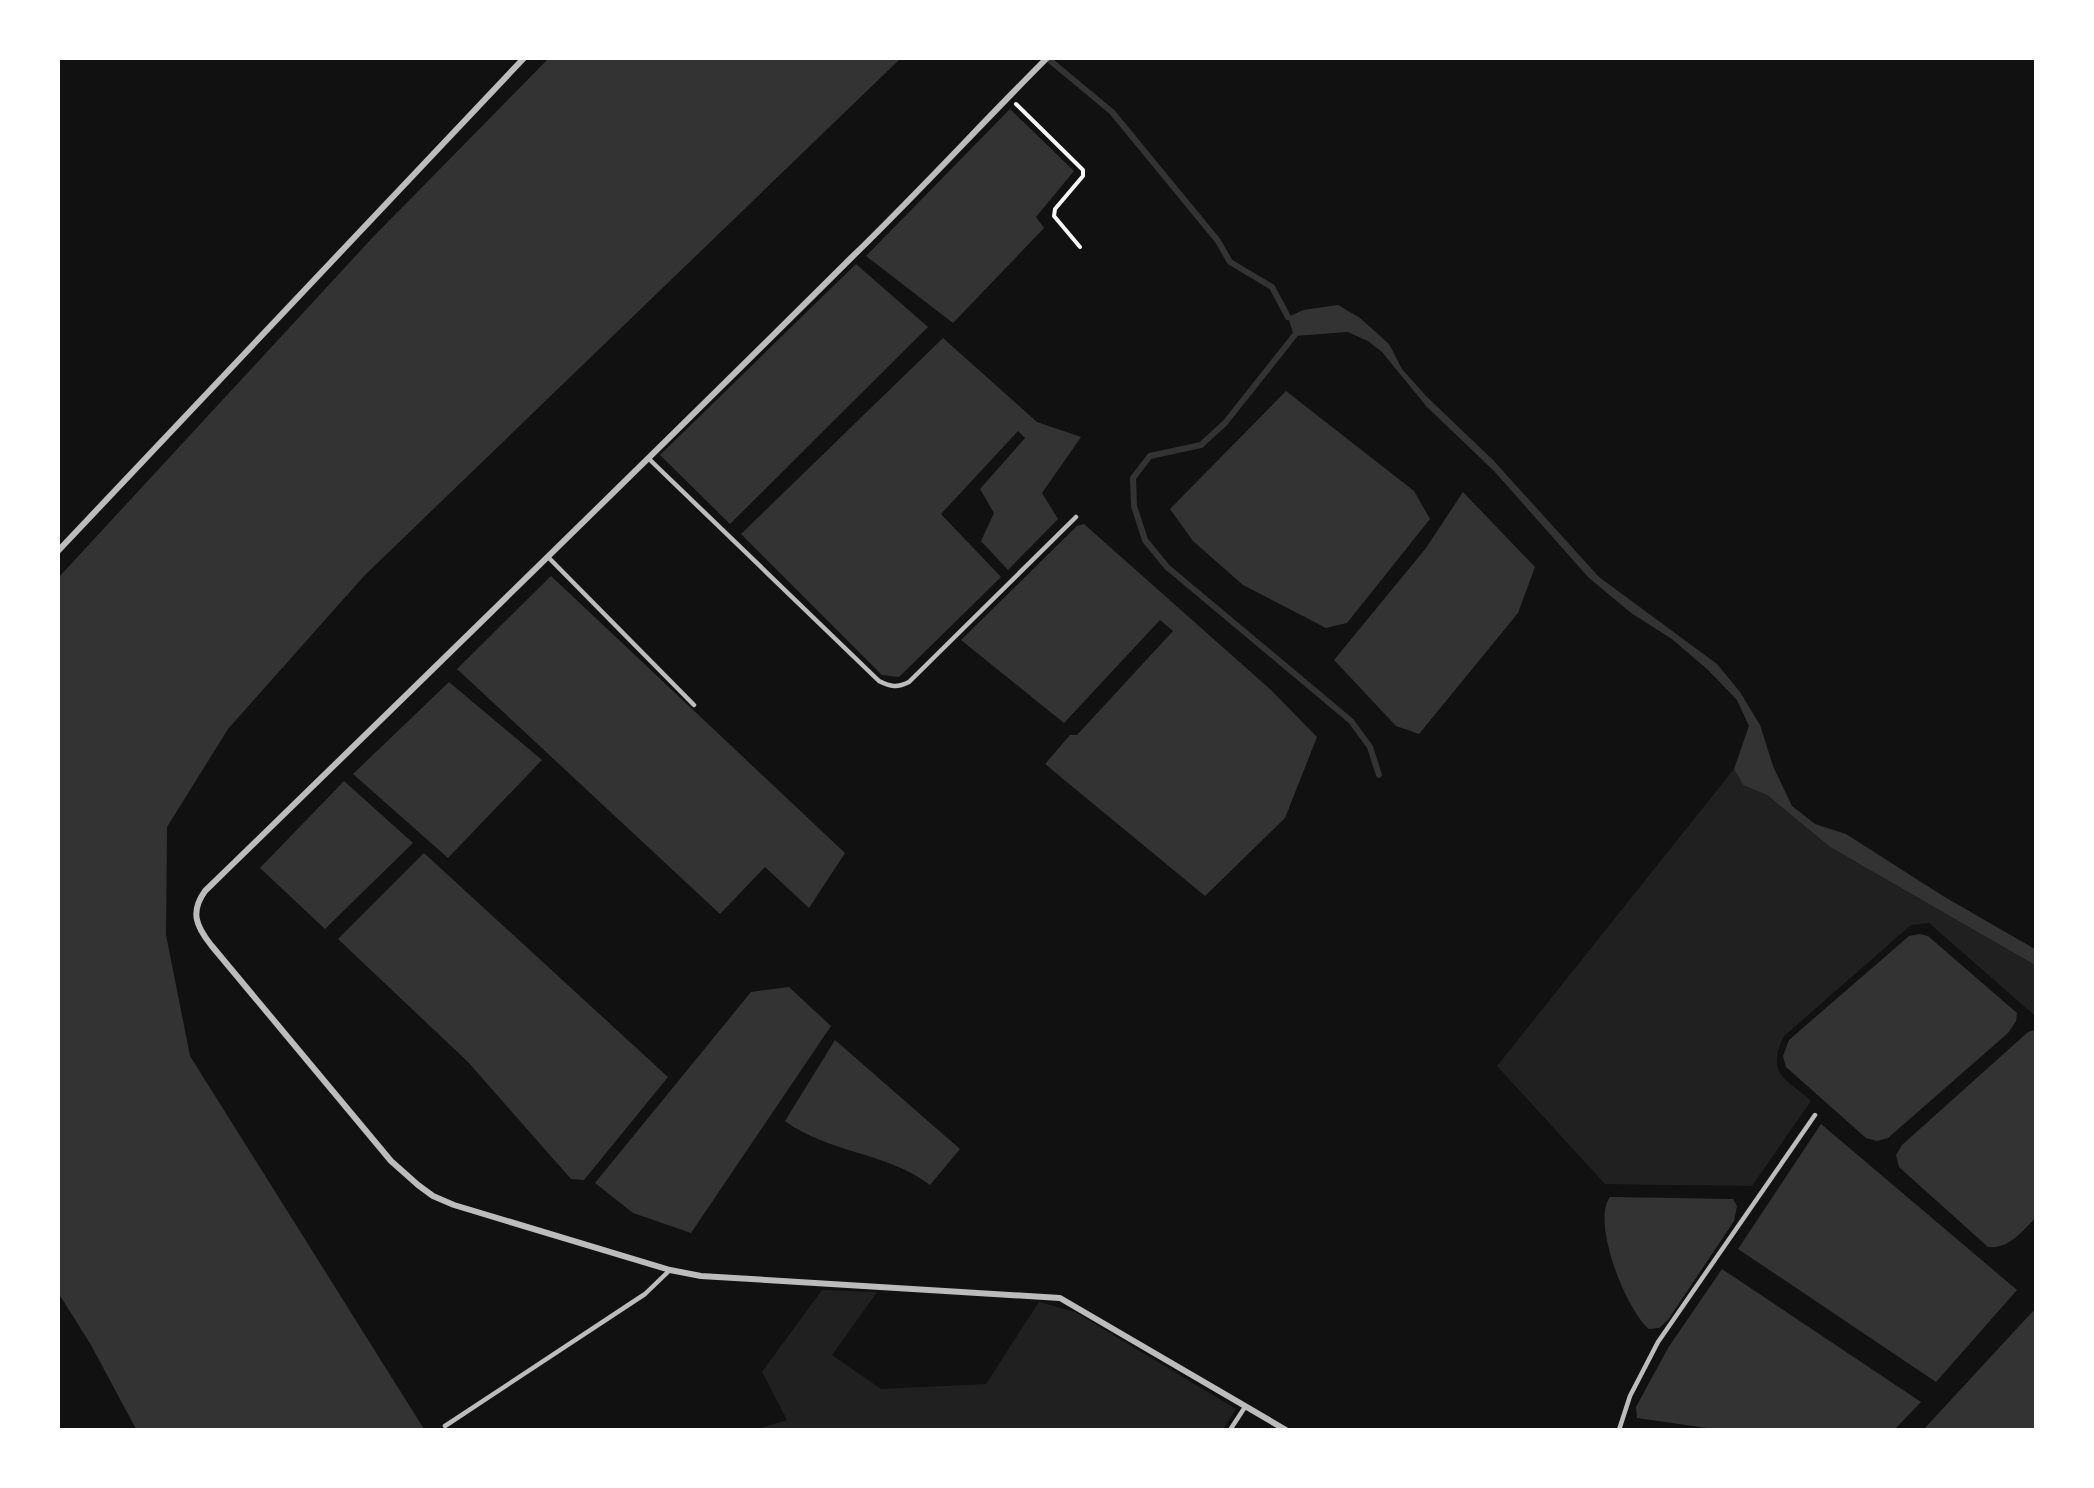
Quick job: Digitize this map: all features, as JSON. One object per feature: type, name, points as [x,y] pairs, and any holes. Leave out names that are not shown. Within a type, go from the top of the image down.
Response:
[{"type":"street","points":[[58,551],[524,58]]},
{"type":"street","points":[[1047,58],[849,261],[647,457],[549,558],[205,891],[195,912],[196,923],[202,934],[391,1161],[418,1185],[454,1205],[670,1270],[701,1276],[1060,1298],[1286,1430]]},
{"type":"lane","points":[[647,457],[879,681],[889,686],[898,687],[909,682],[1076,517]]},
{"type":"lane","points":[[549,558],[694,705]]},
{"type":"lane","points":[[1619,1430],[1630,1396],[1658,1342],[1815,1116]]},
{"type":"lane","points":[[445,1426],[645,1294],[670,1270]]},
{"type":"lane","points":[[1230,1430],[1245,1407]]},
{"type":"path","points":[[1008,97],[1083,170],[1083,176],[1055,209],[1053,216],[1080,247]]},
{"type":"shaded area","points":[[548,59],[900,59],[364,576],[228,729],[167,827],[166,935],[190,1056],[424,1429],[136,1429],[91,1345],[59,1294],[59,577],[374,236]]},
{"type":"shaded area","points":[[1010,109],[1074,171],[1036,217],[1044,228],[953,323],[866,256]]},
{"type":"shaded area","points":[[856,264],[928,327],[730,524],[660,455]]},
{"type":"shaded area","points":[[1338,305],[1360,318],[1389,344],[1402,369],[1426,396],[1493,460],[1599,577],[1717,664],[1740,692],[1760,725],[1773,766],[1792,806],[1815,824],[1846,834],[1943,896],[2035,949],[2035,965],[1830,847],[1767,795],[1743,785],[1734,769],[1749,726],[1737,700],[1708,670],[1672,639],[1631,613],[1588,577],[1494,471],[1427,407],[1382,352],[1368,341],[1348,332],[1294,336],[1288,317],[1303,310]]},
{"type":"shaded area","points":[[943,338],[1037,422],[1081,437],[1042,493],[1058,519],[1008,570],[981,541],[994,513],[980,489],[1025,438],[1018,431],[941,514],[1001,577],[899,677],[882,675],[741,534]]},
{"type":"shaded area","points":[[1286,391],[1414,491],[1430,519],[1347,623],[1326,628],[1243,585],[1193,541],[1170,509]]},
{"type":"shaded area","points":[[1463,492],[1535,567],[1518,613],[1419,734],[1396,726],[1334,660],[1426,548]]},
{"type":"shaded area","points":[[1084,524],[1271,690],[1317,737],[1285,818],[1205,896],[1045,764],[1070,735],[1077,735],[1173,631],[1160,620],[1064,723],[961,640],[1077,526]]},
{"type":"shaded area","points":[[551,576],[845,853],[809,908],[765,867],[720,914],[457,669]]},
{"type":"shaded area","points":[[449,682],[542,760],[448,858],[353,774]]},
{"type":"shaded area","points":[[1734,769],[1743,785],[1767,795],[1830,847],[2035,965],[2035,1016],[1929,923],[1911,925],[1783,1037],[1777,1060],[1778,1068],[1786,1080],[1811,1101],[1752,1186],[1605,1184],[1497,1066]]},
{"type":"shaded area","points":[[344,781],[413,843],[325,929],[260,868]]},
{"type":"shaded area","points":[[424,853],[668,1077],[584,1180],[571,1179],[468,1062],[338,939]]},
{"type":"shaded area","points":[[1920,934],[1928,936],[2017,1013],[2016,1021],[2008,1033],[1888,1138],[1877,1141],[1866,1138],[1786,1067],[1783,1056],[1789,1040],[1909,936]]},
{"type":"shaded area","points":[[789,987],[831,1026],[691,1233],[633,1213],[595,1183],[751,992]]},
{"type":"shaded area","points":[[2035,1030],[2035,1218],[2009,1242],[1996,1247],[1988,1247],[1899,1167],[1896,1155],[1902,1145],[2028,1032]]},
{"type":"shaded area","points":[[835,1040],[960,1149],[930,1185],[895,1166],[820,1140],[785,1121]]},
{"type":"shaded area","points":[[1821,1124],[2017,1290],[1936,1382],[1738,1249]]},
{"type":"shaded area","points":[[1610,1197],[1733,1199],[1737,1206],[1734,1221],[1668,1320],[1659,1328],[1649,1329],[1640,1319],[1614,1265],[1605,1226],[1605,1209]]},
{"type":"shaded area","points":[[1722,1269],[1921,1402],[1895,1429],[1714,1429],[1637,1418],[1636,1407],[1668,1348]]},
{"type":"shaded area","points":[[822,1290],[877,1292],[832,1355],[881,1389],[986,1384],[1039,1302],[1075,1312],[1236,1409],[1223,1430],[757,1429],[787,1420],[762,1372]]},
{"type":"shaded area","points":[[2035,1309],[2035,1429],[1924,1429]]},
{"type":"waterway","points":[[1047,58],[1112,112],[1218,241],[1230,262],[1272,287],[1288,317]]},
{"type":"waterway","points":[[1294,336],[1225,423],[1201,445],[1150,456],[1133,478],[1134,506],[1145,540],[1167,567],[1351,721],[1370,747],[1379,775]]}]
